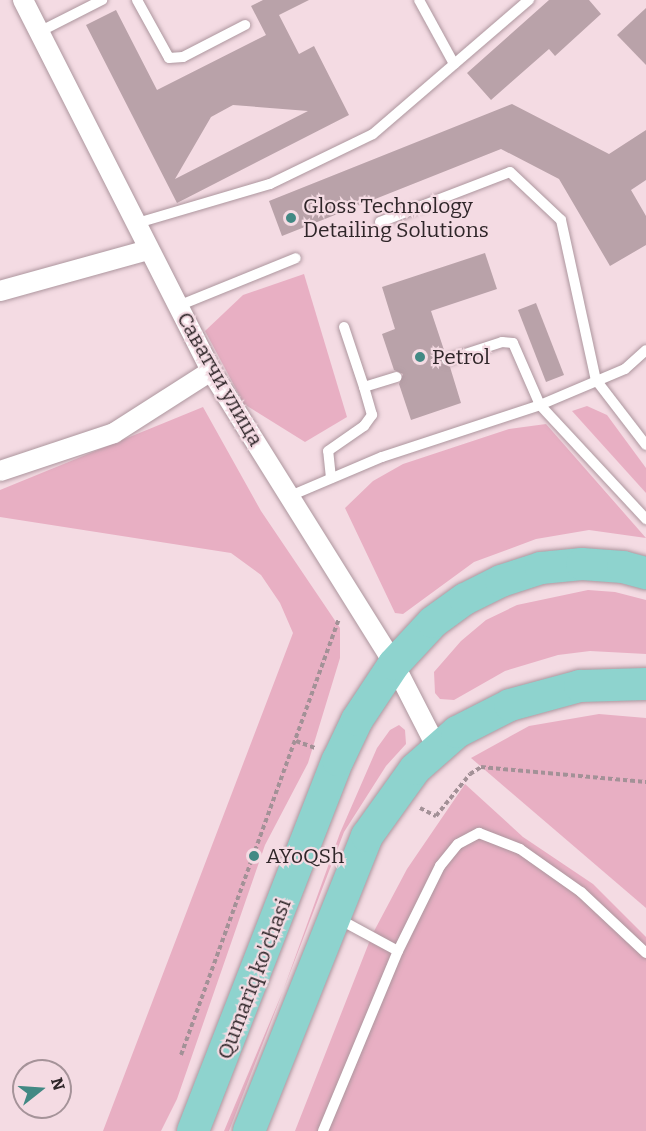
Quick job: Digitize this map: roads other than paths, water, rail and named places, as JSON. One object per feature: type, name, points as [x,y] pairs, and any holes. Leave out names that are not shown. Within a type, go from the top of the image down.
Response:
[{"type":"main road","name":"Qumariq ko'chasi","points":[[193,1131],[338,760],[357,720],[394,664],[441,616],[465,599],[510,578],[541,568],[582,564],[623,567],[646,573]]},
{"type":"main road","points":[[249,1131],[373,824],[415,769],[437,748],[482,717],[537,695],[587,685],[646,684]]},
{"type":"street","name":"Саватчи улица","points":[[23,0],[134,224],[212,371],[394,664],[437,748]]},
{"type":"street","points":[[0,291],[148,250]]},
{"type":"street","points":[[0,471],[114,433],[143,418],[187,383],[212,371]]},
{"type":"lane","points":[[39,32],[102,0]]},
{"type":"lane","points":[[137,0],[169,58],[183,57],[245,25]]},
{"type":"lane","points":[[419,0],[454,64]]},
{"type":"lane","points":[[134,224],[270,184],[362,139],[529,0]]},
{"type":"lane","points":[[380,222],[510,172],[561,220],[596,380],[646,445]]},
{"type":"lane","points":[[178,306],[296,258]]},
{"type":"lane","points":[[331,478],[328,452],[364,426],[372,415],[344,327]]},
{"type":"lane","points":[[447,360],[501,342],[513,343],[540,405],[646,519]]},
{"type":"lane","points":[[290,496],[382,457],[540,405],[625,369],[646,350]]},
{"type":"lane","points":[[364,387],[396,377]]},
{"type":"lane","points":[[323,1131],[398,951],[440,866],[458,844],[479,833],[520,849],[581,892],[646,953]]},
{"type":"lane","points":[[335,917],[398,951]]},
{"type":"place","name":"Gloss Technology Detailing Solutions","points":[[291,218]]},
{"type":"place","name":"Petrol","points":[[420,357]]},
{"type":"place","name":"AYoQSh","points":[[254,856]]}]
